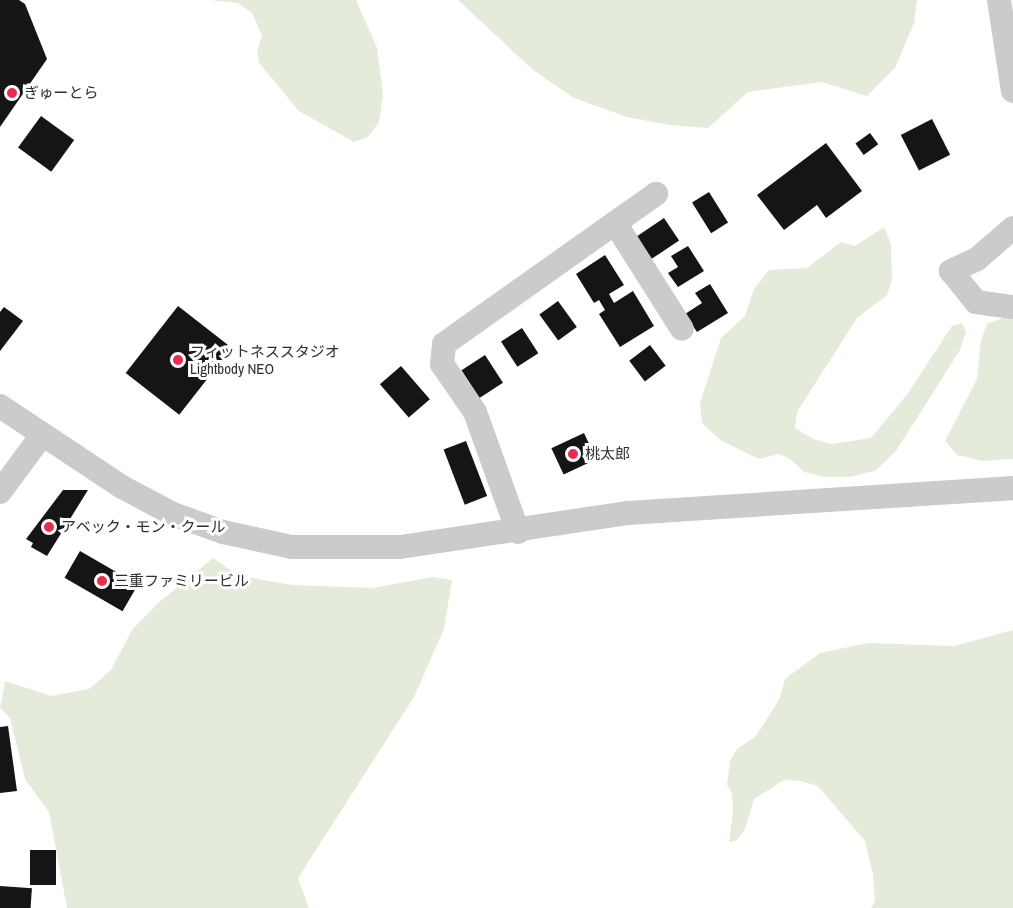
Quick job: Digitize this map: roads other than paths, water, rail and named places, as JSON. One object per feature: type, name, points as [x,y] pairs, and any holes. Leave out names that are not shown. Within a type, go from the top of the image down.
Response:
[{"type":"street","points":[[999,0],[1013,91]]},
{"type":"street","points":[[518,532],[475,412],[442,364],[441,353],[444,344],[656,194]]},
{"type":"street","points":[[615,223],[682,329]]},
{"type":"street","points":[[1013,228],[977,259],[951,271],[976,302],[1013,307]]},
{"type":"street","points":[[0,406],[122,487],[173,514],[223,532],[292,547],[400,547],[518,532],[628,513],[1013,488]]},
{"type":"street","points":[[0,492],[42,435]]},
{"type":"place","name":"ぎゅーとら","points":[[12,93]]},
{"type":"place","name":"フィットネススタジオ Lightbody NEO","points":[[178,360]]},
{"type":"place","name":"桃太郎","points":[[573,454]]},
{"type":"place","name":"アベック・モン・クール","points":[[49,527]]},
{"type":"place","name":"三重ファミリービル","points":[[102,581]]}]
